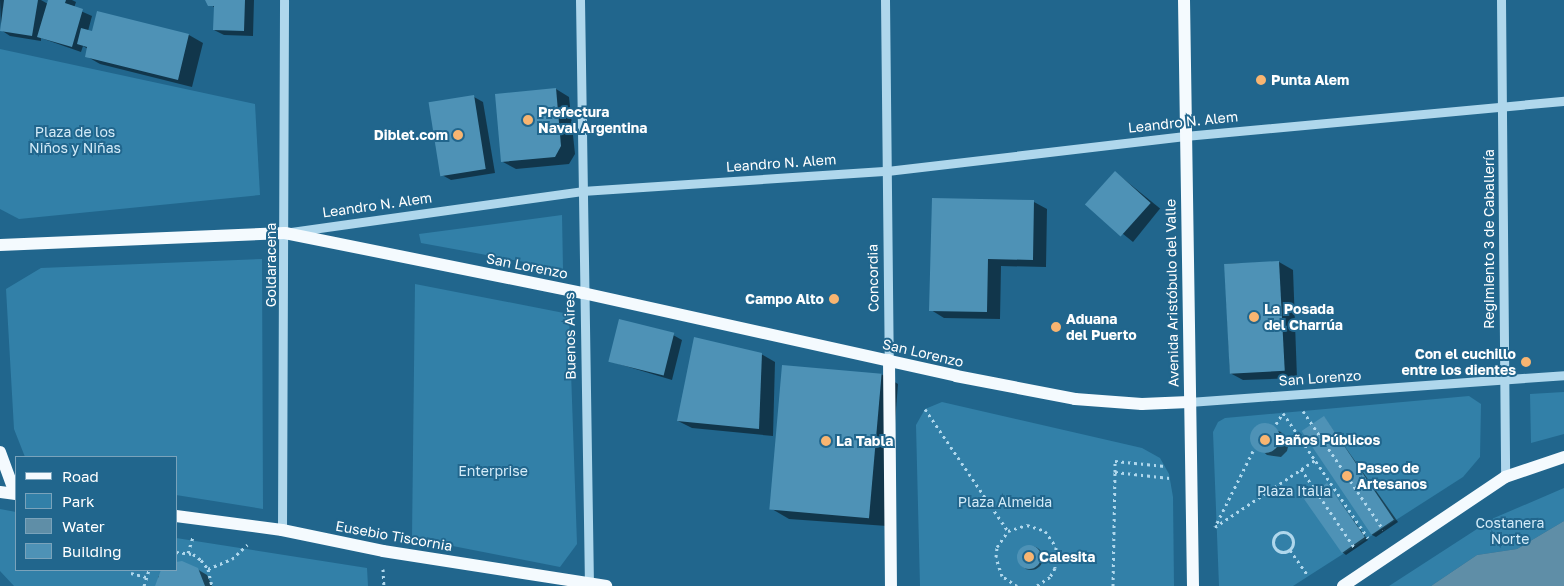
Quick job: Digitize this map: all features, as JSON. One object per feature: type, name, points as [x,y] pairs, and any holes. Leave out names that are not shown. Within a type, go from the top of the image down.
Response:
[{"type":"main road","name":"Avenida Aristóbulo del Valle","points":[[1184,0],[1189,402],[1195,583]]},
{"type":"main road","name":"Leandro N. Alem","points":[[0,245],[285,233]]},
{"type":"main road","name":"San Lorenzo","points":[[285,233],[583,293],[1075,399],[1142,404],[1189,402]]},
{"type":"main road","name":"Concordia","points":[[890,360],[891,586]]},
{"type":"main road","points":[[0,452],[15,490]]},
{"type":"main road","points":[[1343,586],[1505,477],[1564,457]]},
{"type":"main road","points":[[0,492],[15,493]]},
{"type":"main road","name":"Eusebio Tiscornia","points":[[178,516],[282,530],[383,551],[606,586]]},
{"type":"street","name":"Goldaracena","points":[[282,530],[285,233],[284,0]]},
{"type":"street","name":"Buenos Aires","points":[[580,0],[583,293],[589,584]]},
{"type":"street","name":"Concordia","points":[[885,0],[890,360]]},
{"type":"street","name":"Regimiento 3 de Caballería","points":[[1501,0],[1505,477]]},
{"type":"street","name":"Leandro N. Alem","points":[[285,233],[582,191],[887,171],[1185,136],[1501,109],[1564,101]]},
{"type":"street","name":"San Lorenzo","points":[[1189,402],[1564,375]]},
{"type":"path","points":[[925,410],[1008,531]]},
{"type":"path","points":[[1303,411],[1383,528]]},
{"type":"path","points":[[1276,424],[1283,413],[1368,538]]},
{"type":"path","points":[[1253,451],[1215,528],[1315,460]]},
{"type":"path","points":[[1113,586],[1115,461],[1165,466]]},
{"type":"path","points":[[1301,469],[1354,547]]},
{"type":"path","points":[[1115,472],[1170,478]]},
{"type":"path","points":[[1017,586],[1002,576],[997,566],[997,547],[1008,531],[1027,525],[1045,531],[1056,547],[1055,568],[1050,577],[1036,586]]},
{"type":"path","points":[[208,569],[232,559],[265,528]]},
{"type":"path","points":[[1290,550],[1281,552],[1275,549],[1273,543],[1277,534],[1287,533],[1292,538],[1290,550],[1308,576]]},
{"type":"path","points":[[188,553],[191,543]]},
{"type":"path","points":[[178,552],[188,553],[202,560],[208,569],[212,586]]},
{"type":"path","points":[[144,586],[149,571]]},
{"type":"path","points":[[130,573],[146,577]]},
{"type":"green space","name":"Plaza de los Niños y Niñas","points":[[0,49],[255,104],[260,195],[19,219],[0,209]]},
{"type":"green space","points":[[562,215],[563,269],[421,243],[419,234]]},
{"type":"green space","points":[[262,259],[263,509],[178,495],[178,456],[25,456],[14,429],[6,289],[41,268]]},
{"type":"green space","name":"Enterprise","points":[[415,284],[569,314],[577,544],[560,567],[412,538]]},
{"type":"green space","points":[[1564,392],[1564,434],[1531,443],[1530,394]]},
{"type":"green space","name":"Plaza Italia","points":[[1469,396],[1481,404],[1480,457],[1463,477],[1293,586],[1219,586],[1213,432],[1218,422],[1225,418]]},
{"type":"green space","name":"Plaza Almeida","points":[[942,402],[1142,448],[1160,458],[1169,474],[1173,497],[1174,586],[920,586],[916,425],[925,409]]},
{"type":"green space","name":"Costanera Norte","points":[[1564,488],[1564,521],[1517,549],[1477,555],[1431,586],[1389,586],[1494,518]]},
{"type":"green space","points":[[0,509],[15,512],[15,571],[178,571],[178,538],[367,568],[368,586],[14,586],[0,571]]},
{"type":"water","points":[[1564,521],[1564,586],[1431,586],[1477,555],[1517,549]]},
{"type":"building","points":[[4,0],[38,0],[32,36],[0,31]]},
{"type":"building","points":[[48,0],[66,0],[65,3],[83,9],[72,47],[37,37]]},
{"type":"building","points":[[205,0],[245,0],[244,31],[213,30],[214,6],[208,6]]},
{"type":"building","points":[[97,11],[189,34],[178,80],[85,57],[87,47],[77,44],[81,28],[92,31]]},
{"type":"building","name":"Prefectura Naval Argentina","points":[[556,88],[561,146],[555,157],[501,162],[495,94]]},
{"type":"building","name":"Diblet.com","points":[[474,95],[486,169],[440,176],[429,102]]},
{"type":"building","points":[[1115,171],[1151,203],[1121,237],[1085,204]]},
{"type":"building","points":[[932,198],[1034,200],[1033,260],[988,259],[987,312],[929,311]]},
{"type":"building","name":"La Posada del Charrúa","points":[[1279,261],[1285,371],[1230,374],[1224,264]]},
{"type":"building","points":[[619,319],[674,333],[664,375],[608,362]]},
{"type":"building","points":[[694,337],[762,353],[759,429],[677,421]]},
{"type":"building","name":"La Tabla","points":[[782,365],[882,374],[869,518],[769,509]]},
{"type":"building","name":"Paseo de Artesanos","points":[[1324,416],[1394,520],[1372,535],[1302,431]]},
{"type":"building","name":"Baños Públicos","points":[[1265,423],[1276,427],[1280,438],[1276,449],[1265,453],[1254,449],[1250,438],[1254,427]]},
{"type":"building","name":"Paseo de Artesanos","points":[[1327,483],[1365,537],[1342,553],[1304,499]]},
{"type":"building","name":"Calesita","points":[[1029,545],[1038,548],[1041,557],[1038,566],[1029,569],[1020,566],[1017,557],[1020,548]]},
{"type":"building","points":[[182,561],[198,568],[205,586],[155,586],[161,571],[178,571],[178,562]]},
{"type":"place","name":"Punta Alem","points":[[1261,80]]},
{"type":"place","name":"Prefectura Naval Argentina","points":[[528,120]]},
{"type":"place","name":"Diblet.com","points":[[458,135]]},
{"type":"place","name":"Campo Alto","points":[[834,299]]},
{"type":"place","name":"La Posada del Charrúa","points":[[1254,317]]},
{"type":"place","name":"Aduana del Puerto","points":[[1056,327]]},
{"type":"place","name":"Con el cuchillo entre los dientes","points":[[1526,362]]},
{"type":"place","name":"Baños Públicos","points":[[1265,440]]},
{"type":"place","name":"La Tabla","points":[[826,441]]},
{"type":"place","name":"Paseo de Artesanos","points":[[1347,476]]},
{"type":"place","name":"Calesita","points":[[1029,557]]}]
